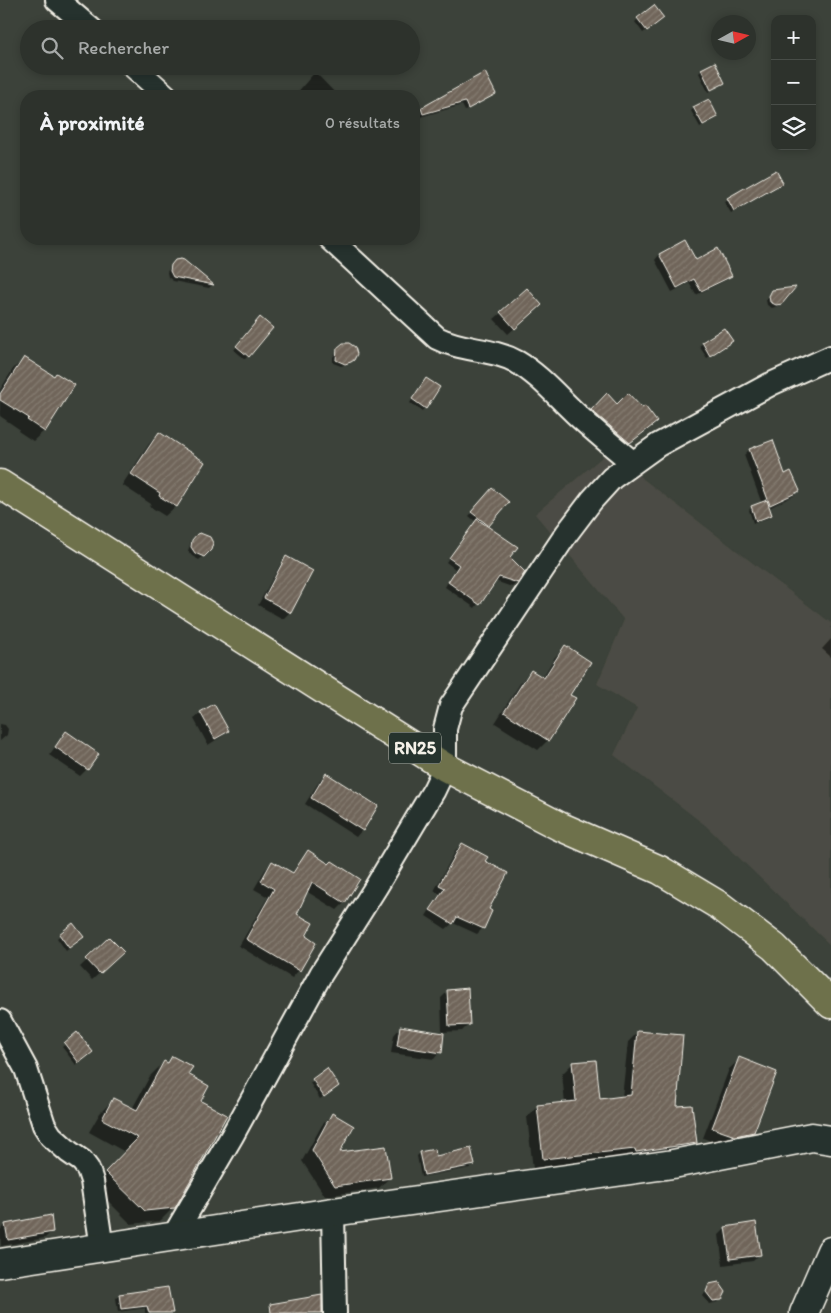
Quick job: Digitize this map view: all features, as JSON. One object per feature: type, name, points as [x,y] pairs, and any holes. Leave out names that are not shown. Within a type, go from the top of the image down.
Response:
[{"type":"main road","name":"RN25","points":[[0,484],[445,767],[559,826],[660,870],[720,906],[774,947],[831,1004]]},
{"type":"street","points":[[57,0],[80,20]]},
{"type":"street","points":[[143,75],[159,90]]},
{"type":"street","points":[[336,245],[437,338],[449,344],[494,353],[516,362],[534,375],[633,463]]},
{"type":"street","points":[[173,1236],[232,1136],[321,974],[420,815],[445,767],[445,729],[451,706],[592,500],[612,478],[658,445],[771,384],[831,357]]},
{"type":"street","points":[[0,1021],[26,1069],[44,1125],[51,1136],[82,1161],[88,1169],[92,1181],[102,1248]]},
{"type":"street","points":[[0,1263],[333,1212],[673,1164],[812,1137],[831,1140]]},
{"type":"street","points":[[333,1212],[335,1313]]},
{"type":"street","points":[[804,1313],[831,1251]]},
{"type":"shaded area","points":[[608,452],[831,623],[831,946],[705,825],[614,755],[637,708],[597,684],[624,620],[535,514]]},
{"type":"building","points":[[654,5],[664,18],[647,31],[637,18]]},
{"type":"building","points":[[715,62],[725,83],[711,90],[701,69]]},
{"type":"building","points":[[485,72],[496,94],[468,109],[465,102],[423,114],[421,108]]},
{"type":"building","points":[[709,99],[718,117],[703,125],[693,107]]},
{"type":"building","points":[[776,170],[783,183],[734,211],[727,198]]},
{"type":"building","points":[[685,240],[696,260],[718,248],[732,276],[701,291],[694,279],[677,288],[659,254]]},
{"type":"building","points":[[181,259],[214,285],[173,277],[170,271],[171,265],[175,260]]},
{"type":"building","points":[[796,287],[782,304],[776,305],[770,302],[769,296],[772,290]]},
{"type":"building","points":[[527,288],[542,305],[515,329],[500,312]]},
{"type":"building","points":[[260,317],[273,328],[249,357],[236,346]]},
{"type":"building","points":[[724,328],[733,341],[710,356],[702,342]]},
{"type":"building","points":[[343,343],[349,343],[355,347],[357,354],[354,360],[345,364],[336,360],[337,348]]},
{"type":"building","points":[[24,357],[54,376],[56,373],[75,385],[45,432],[27,420],[29,418],[0,400],[0,394]]},
{"type":"building","points":[[426,378],[440,387],[426,409],[412,399]]},
{"type":"building","points":[[607,393],[617,404],[628,393],[642,408],[645,406],[657,422],[630,443],[591,410]]},
{"type":"building","points":[[159,432],[205,462],[177,507],[159,496],[160,493],[131,474]]},
{"type":"building","points":[[773,440],[785,474],[791,471],[800,491],[770,505],[749,449]]},
{"type":"building","points":[[492,488],[509,502],[489,526],[471,512]]},
{"type":"building","points":[[767,500],[772,515],[756,521],[751,506]]},
{"type":"building","points":[[477,519],[518,547],[510,557],[525,572],[518,583],[499,577],[480,605],[448,582],[459,565],[449,558]]},
{"type":"building","points":[[200,533],[210,537],[213,543],[211,550],[204,557],[195,553],[191,547],[192,540]]},
{"type":"building","points":[[286,556],[313,571],[291,613],[264,598]]},
{"type":"building","points":[[565,645],[591,662],[570,695],[576,698],[549,741],[504,712],[531,670],[544,678]]},
{"type":"building","points":[[214,704],[229,731],[215,739],[200,712]]},
{"type":"building","points":[[66,731],[99,754],[88,770],[55,747]]},
{"type":"building","points":[[326,773],[378,806],[363,831],[311,798]]},
{"type":"building","points":[[462,843],[488,857],[485,861],[508,873],[489,909],[492,911],[484,929],[457,917],[453,924],[430,910],[445,888],[439,885]]},
{"type":"building","points":[[308,850],[329,864],[332,861],[360,879],[345,903],[312,882],[297,914],[313,923],[306,936],[316,943],[300,971],[246,939],[274,889],[261,881],[272,861],[293,873]]},
{"type":"building","points":[[73,923],[84,937],[69,948],[59,934]]},
{"type":"building","points":[[109,937],[124,952],[100,974],[86,959]]},
{"type":"building","points":[[468,988],[470,1025],[449,1026],[447,990]]},
{"type":"building","points":[[400,1026],[444,1033],[442,1053],[397,1046]]},
{"type":"building","points":[[637,1031],[683,1035],[677,1106],[692,1105],[697,1143],[636,1152],[635,1149],[543,1159],[537,1105],[576,1101],[572,1062],[596,1060],[600,1099],[631,1095]]},
{"type":"building","points":[[77,1032],[93,1052],[79,1063],[64,1043]]},
{"type":"building","points":[[172,1056],[193,1067],[188,1074],[209,1086],[201,1101],[227,1115],[175,1208],[145,1211],[105,1172],[138,1138],[102,1119],[113,1098],[137,1110],[164,1061],[168,1063]]},
{"type":"building","points":[[739,1057],[777,1072],[754,1132],[735,1136],[712,1128]]},
{"type":"building","points":[[327,1068],[339,1086],[324,1097],[312,1079]]},
{"type":"building","points":[[332,1113],[354,1126],[340,1152],[386,1146],[391,1178],[335,1186],[312,1150]]},
{"type":"building","points":[[471,1148],[475,1165],[424,1175],[419,1152],[435,1149],[436,1156]]},
{"type":"building","points":[[51,1215],[53,1232],[8,1240],[5,1224]]},
{"type":"building","points":[[756,1222],[761,1255],[730,1259],[725,1227]]},
{"type":"building","points":[[719,1282],[726,1292],[722,1300],[713,1301],[706,1292],[709,1284]]},
{"type":"building","points":[[168,1287],[173,1313],[149,1313],[147,1306],[121,1309],[119,1294]]},
{"type":"building","points":[[322,1295],[322,1313],[271,1313],[270,1304]]}]
